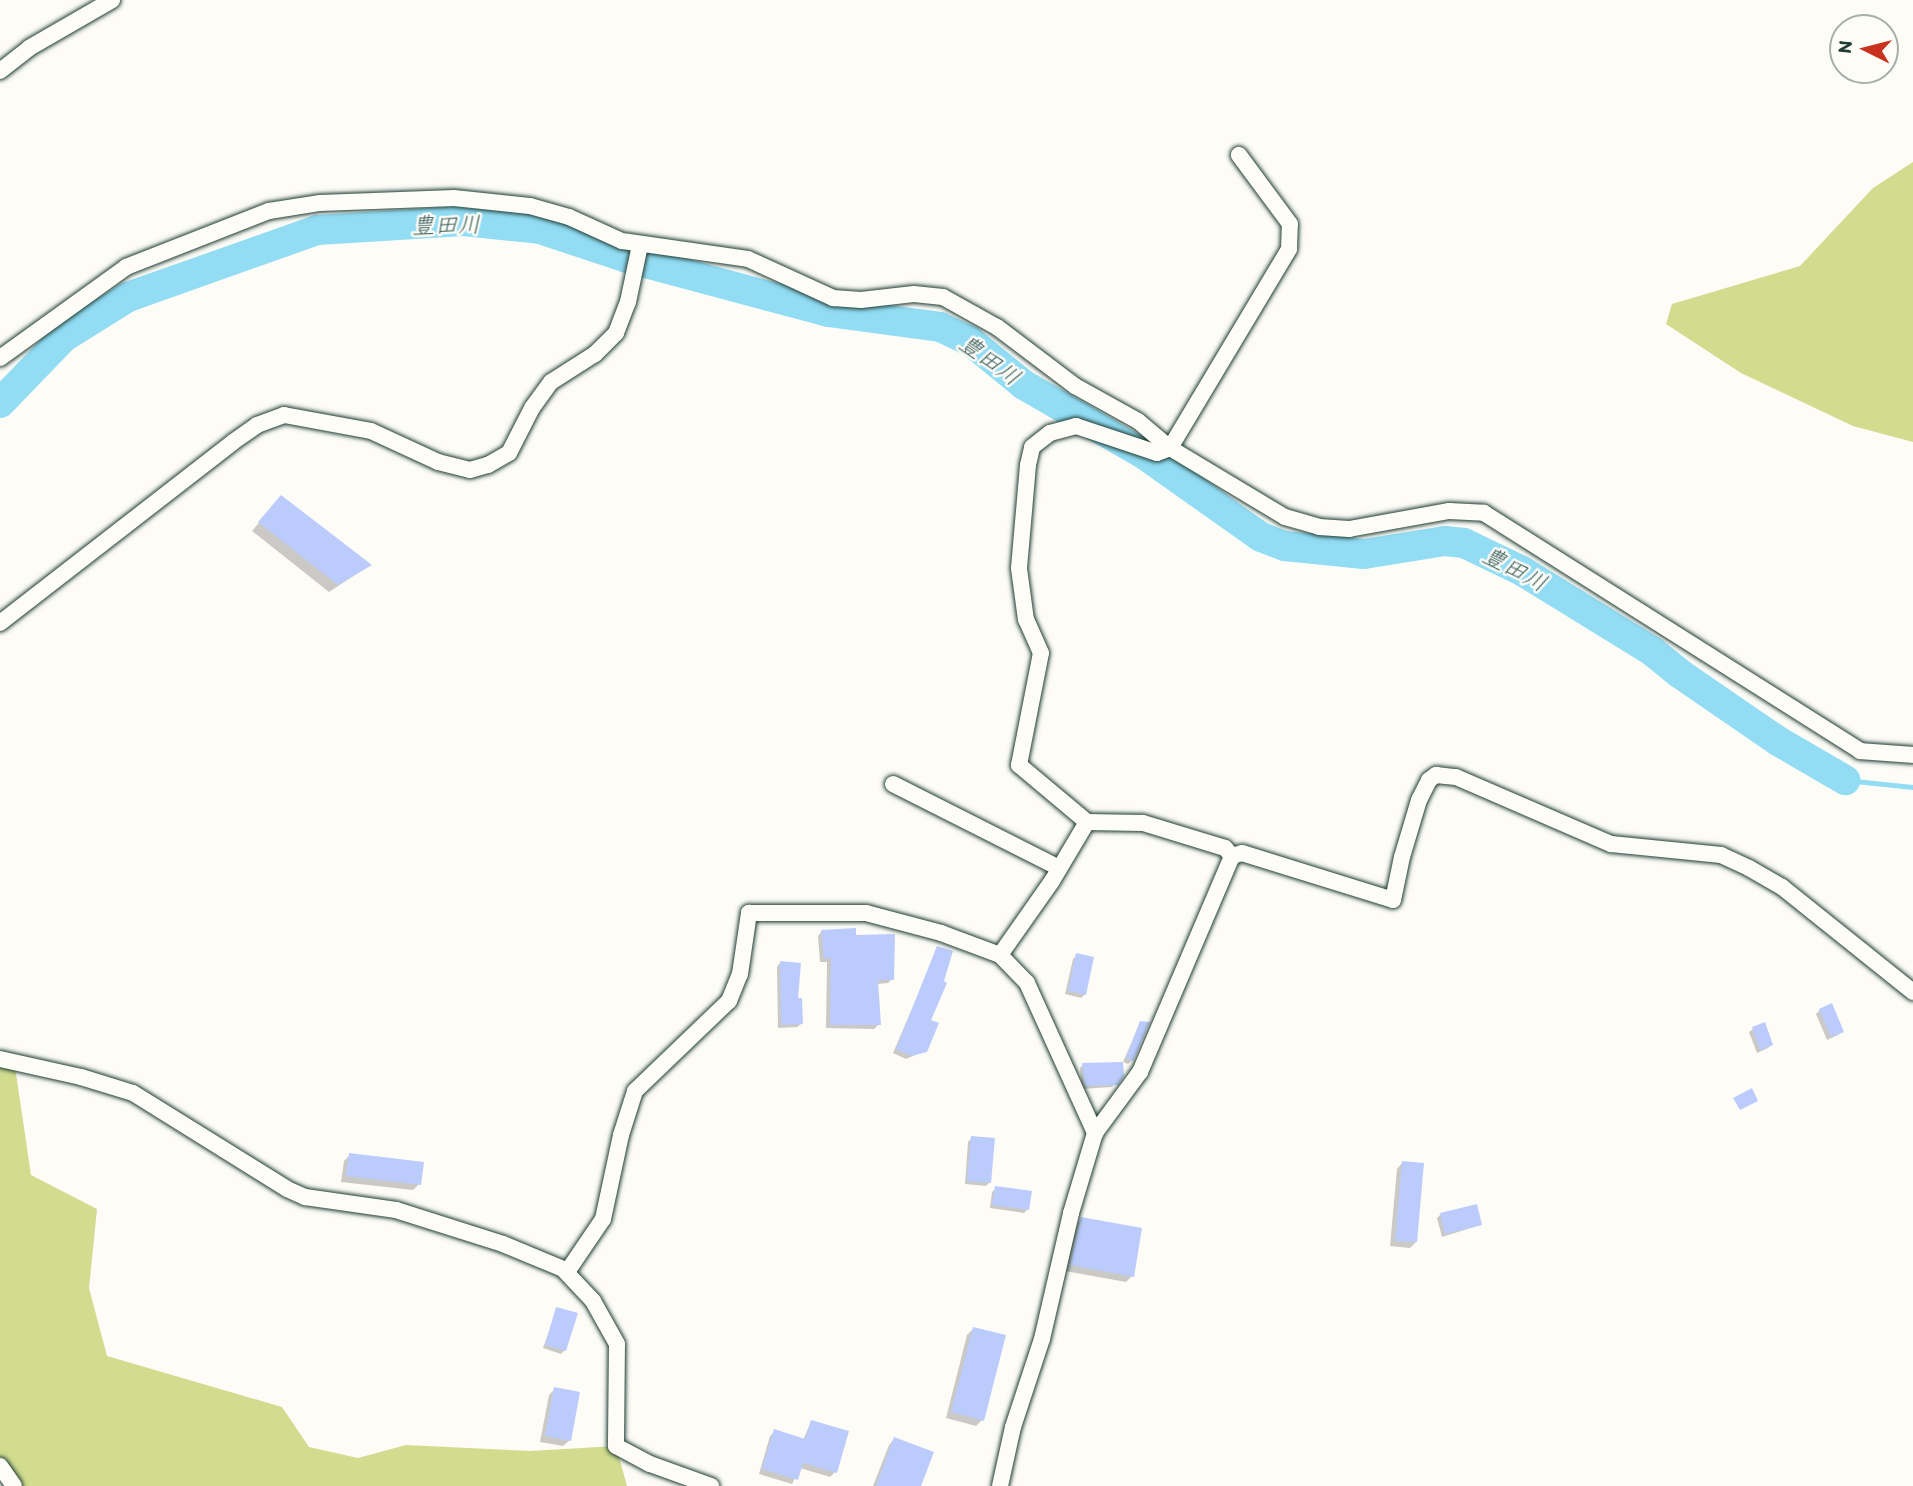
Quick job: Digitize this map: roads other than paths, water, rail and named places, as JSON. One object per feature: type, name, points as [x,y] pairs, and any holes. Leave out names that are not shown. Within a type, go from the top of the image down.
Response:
[{"type":"street","points":[[0,71],[29,48],[112,0]]},
{"type":"street","points":[[1232,856],[1225,848],[1143,823],[1087,822],[1019,765],[1041,653],[1026,621],[1019,568],[1032,447],[1050,433],[1076,426],[1157,453],[1170,448],[1289,249],[1290,224],[1239,155]]},
{"type":"street","points":[[0,358],[126,267],[269,211],[320,203],[454,198],[530,206],[569,217],[622,241],[748,259],[833,298],[861,300],[914,294],[943,297],[997,327],[1075,386],[1138,421],[1170,448],[1285,517],[1319,527],[1349,529],[1450,511],[1484,513],[1860,751],[1913,755]]},
{"type":"street","points":[[0,623],[233,442],[257,425],[284,415],[371,431],[438,462],[470,470],[488,465],[509,453],[532,408],[551,382],[595,354],[616,333],[628,302],[640,245]]},
{"type":"street","points":[[1232,856],[1242,853],[1393,900],[1405,845],[1419,800],[1429,780],[1436,775],[1457,777],[1611,844],[1721,855],[1749,868],[1782,887],[1913,992]]},
{"type":"street","points":[[893,784],[1059,869]]},
{"type":"street","points":[[1000,955],[1059,869],[1087,822]]},
{"type":"street","points":[[1000,1486],[1013,1427],[1042,1339],[1072,1213],[1095,1133],[1140,1072],[1232,856]]},
{"type":"street","points":[[567,1272],[603,1219],[621,1135],[635,1091],[729,1002],[740,974],[749,913],[866,913],[941,933],[1000,955],[1027,983],[1095,1133]]},
{"type":"street","points":[[0,1059],[80,1077],[133,1093],[305,1197],[396,1210],[503,1244],[567,1272],[593,1301],[617,1344],[616,1446],[650,1464],[711,1486]]},
{"type":"street","points":[[0,1466],[14,1486]]},
{"type":"waterway","name":"豊田川","points":[[0,403],[64,337],[128,297],[317,230],[464,221],[540,229],[627,258],[828,312],[940,327],[970,341],[1024,385],[1145,455],[1261,537],[1285,546],[1364,554],[1445,541],[1464,543],[1522,571],[1652,651],[1679,673],[1778,741],[1845,780]]},
{"type":"waterway","points":[[1845,780],[1913,787]]}]
